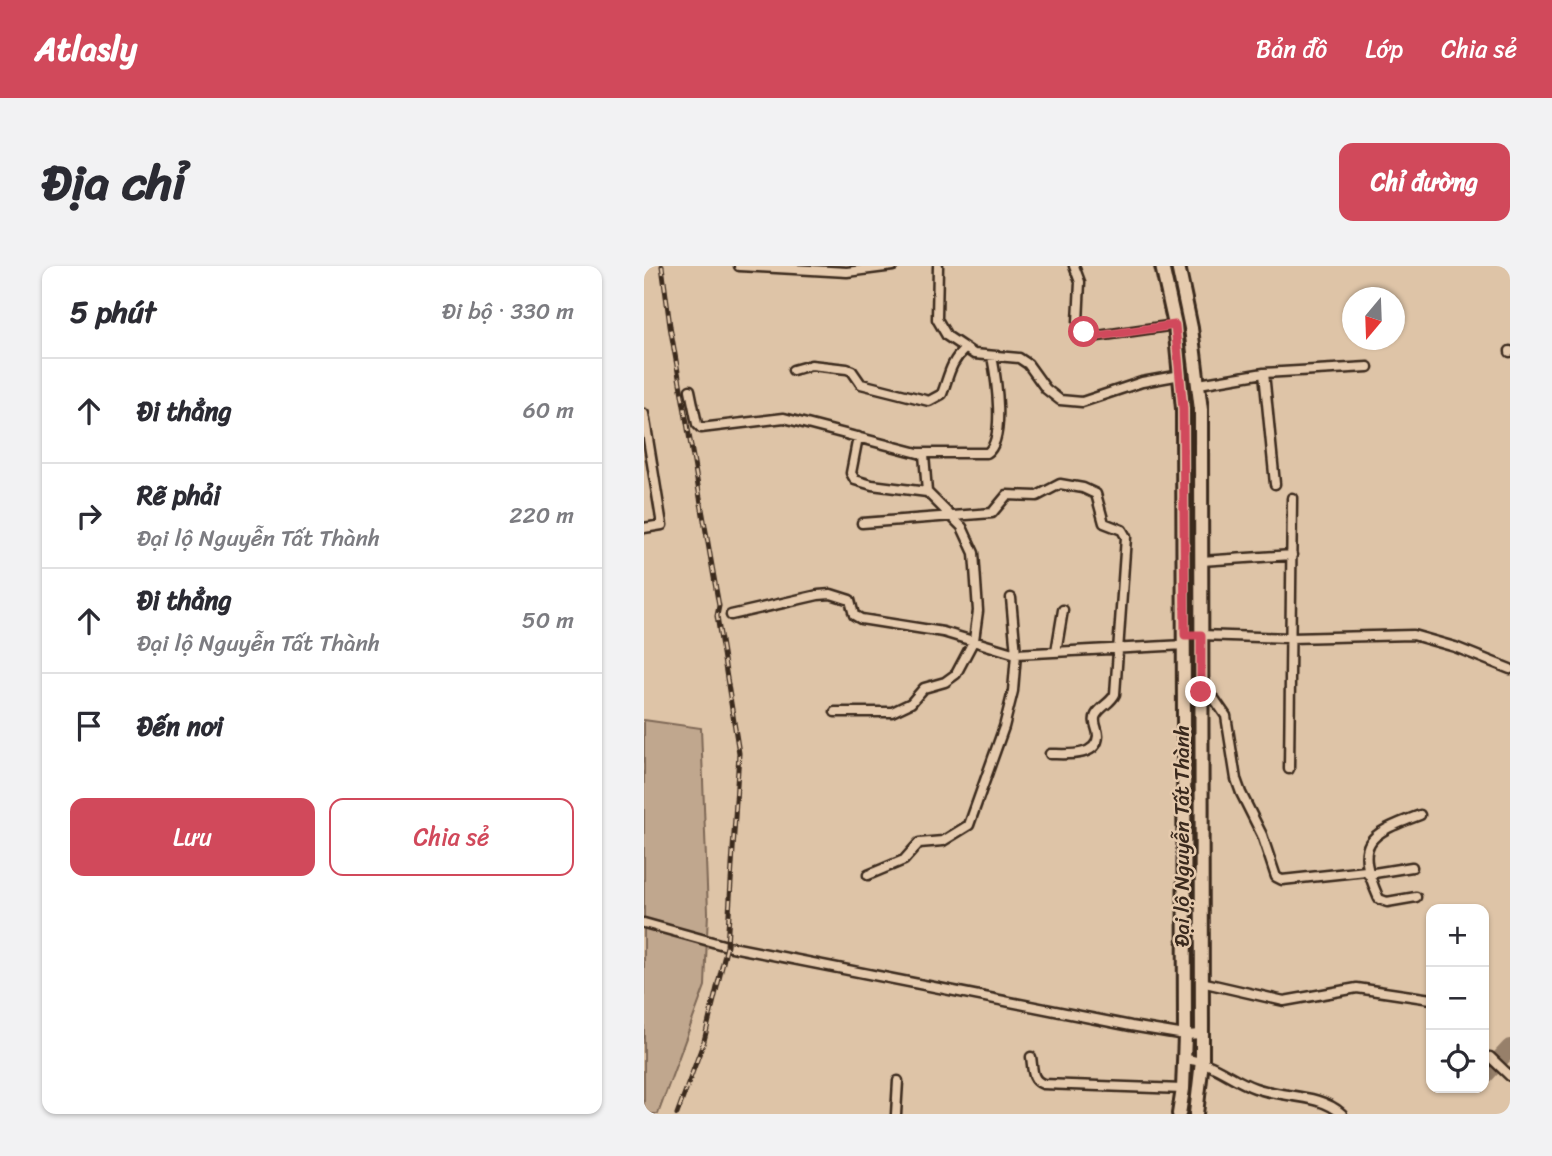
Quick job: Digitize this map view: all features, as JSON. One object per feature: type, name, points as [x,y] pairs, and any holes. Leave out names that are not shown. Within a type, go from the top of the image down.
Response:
[{"type":"main road","name":"Đại lộ Nguyễn Tất Thành","points":[[1162,266],[1175,325],[1181,380],[1185,640],[1185,1059],[1179,1114]]},
{"type":"main road","name":"Đại lộ Nguyễn Tất Thành","points":[[1178,266],[1199,384],[1202,1061],[1196,1114]]},
{"type":"main road","points":[[1181,380],[1199,384]]},
{"type":"main road","points":[[1185,640],[1201,635]]},
{"type":"street","points":[[739,266],[854,272],[893,266]]},
{"type":"street","points":[[938,266],[939,325],[947,336],[974,354],[1019,358],[1028,364],[1052,395],[1075,403],[1142,382],[1181,380]]},
{"type":"street","points":[[1074,266],[1080,282],[1078,322],[1084,332],[1098,336],[1175,325]]},
{"type":"street","points":[[793,370],[804,365],[847,369],[852,371],[861,384],[929,401],[942,394],[950,367],[965,349]]},
{"type":"street","points":[[690,390],[697,424],[701,428],[784,418],[924,454],[987,453],[991,449],[998,404],[992,356]]},
{"type":"street","points":[[1199,384],[1264,373],[1368,367]]},
{"type":"street","points":[[1264,373],[1275,484]]},
{"type":"street","points":[[644,414],[662,525],[644,528]]},
{"type":"street","points":[[858,437],[851,473],[855,480],[872,485],[927,492]]},
{"type":"street","points":[[835,712],[892,712],[911,704],[924,688],[945,682],[956,674],[974,639],[978,611],[974,553],[967,534],[927,492],[924,454]]},
{"type":"street","points":[[862,523],[992,513],[1007,495],[1037,496],[1060,484],[1091,490],[1098,497],[1104,523],[1126,533],[1115,694],[1111,702],[1095,716],[1098,736],[1095,743],[1081,753],[1050,754]]},
{"type":"street","points":[[1289,769],[1292,498]]},
{"type":"street","points":[[1201,561],[1292,555]]},
{"type":"street","points":[[732,615],[831,594],[850,600],[855,615],[861,619],[974,639],[1016,654],[1119,649],[1185,640]]},
{"type":"street","points":[[867,875],[904,860],[919,844],[943,841],[969,825],[1013,691],[1016,654],[1011,598]]},
{"type":"street","points":[[1056,652],[1063,610]]},
{"type":"street","points":[[1201,635],[1290,638],[1413,635],[1455,647],[1510,669]]},
{"type":"street","points":[[1201,692],[1215,701],[1226,716],[1236,779],[1262,835],[1276,877],[1282,880],[1412,867]]},
{"type":"street","points":[[1416,897],[1381,901],[1367,872],[1367,849],[1372,837],[1395,824],[1420,815]]},
{"type":"street","points":[[644,923],[727,946],[1185,1035],[1202,1034]]},
{"type":"street","points":[[1201,982],[1284,1001],[1368,988],[1426,998]]},
{"type":"street","points":[[1031,1056],[1033,1074],[1038,1082],[1043,1084],[1183,1089]]},
{"type":"street","points":[[1490,1057],[1510,1076]]},
{"type":"street","points":[[1185,1059],[1202,1061],[1255,1088],[1335,1107],[1342,1114]]},
{"type":"street","points":[[896,1114],[898,1081]]},
{"type":"shaded area","points":[[644,720],[701,728],[708,912],[705,986],[658,1114],[644,1114]]},
{"type":"waterway","points":[[1489,1071],[1510,1048]]},
{"type":"railway","points":[[662,266],[719,606],[717,616],[739,753],[727,946],[704,1041],[677,1114]]},
{"type":"route","points":[[1084,332],[1098,336],[1175,325],[1183,409],[1185,635],[1201,635],[1201,692]]}]
